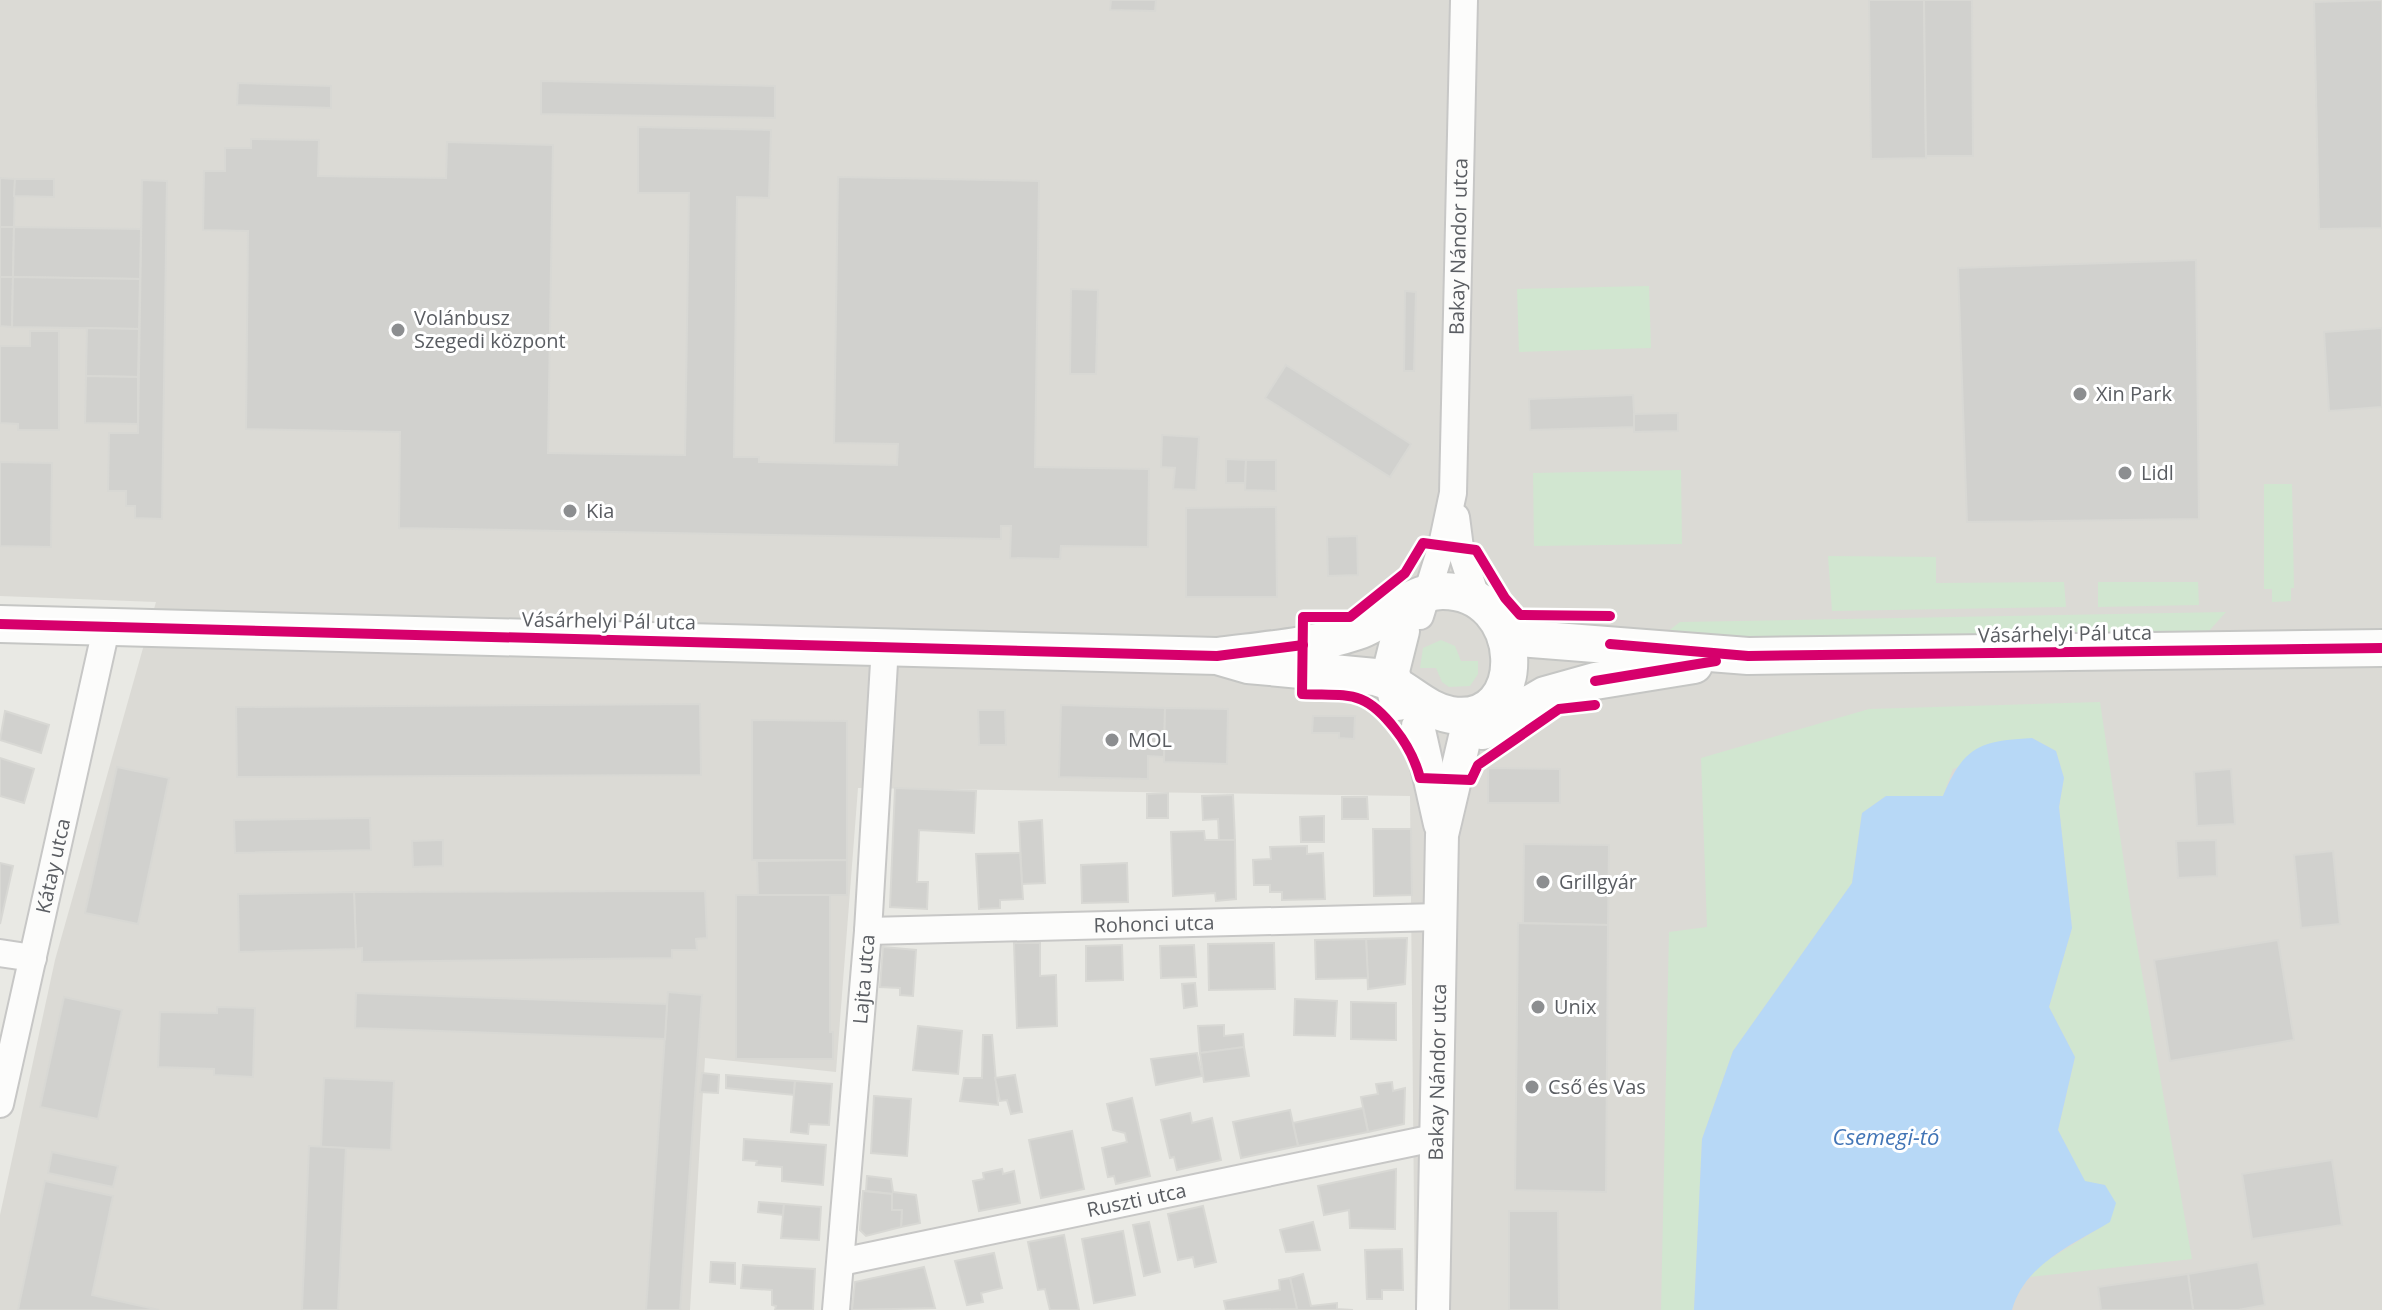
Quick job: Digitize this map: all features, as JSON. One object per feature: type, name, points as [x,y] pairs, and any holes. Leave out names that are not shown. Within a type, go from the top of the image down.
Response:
[{"type":"main road","name":"Vásárhelyi Pál utca","points":[[1303,645],[1360,647],[1454,592],[1477,600]]},
{"type":"main road","points":[[1417,613],[1391,660],[1394,689],[1418,726],[1436,734],[1481,716],[1507,680],[1507,641],[1494,615],[1477,600]]},
{"type":"main road","name":"Vásárhelyi Pál utca","points":[[0,624],[1217,656],[1303,645],[1357,632],[1406,601],[1417,613],[1441,613],[1462,619],[1507,641],[1518,638],[1748,656],[2382,648]]},
{"type":"main road","name":"Vásárhelyi Pál utca","points":[[1217,656],[1256,678],[1394,689],[1436,711],[1481,716],[1497,724],[1534,699],[1595,681],[1748,656]]},
{"type":"main road","name":"Vásárhelyi Pál utca","points":[[1481,716],[1525,684],[1549,679],[1595,681]]},
{"type":"street","name":"Bakay Nándor utca","points":[[1464,0],[1453,493],[1460,548],[1477,600]]},
{"type":"street","name":"Bakay Nándor utca","points":[[1417,613],[1453,493]]},
{"type":"street","name":"Kátay utca","points":[[0,1104],[106,629]]},
{"type":"street","name":"Lajta utca","points":[[836,1310],[868,931],[885,646]]},
{"type":"street","name":"Bakay Nándor utca","points":[[1442,835],[1481,716]]},
{"type":"street","name":"Bakay Nándor utca","points":[[1418,726],[1429,761],[1442,835],[1433,1310]]},
{"type":"street","name":"Rohonci utca","points":[[868,931],[1440,917]]},
{"type":"street","points":[[0,953],[33,958]]},
{"type":"street","name":"Ruszti utca","points":[[841,1262],[1434,1138]]},
{"type":"shaded area","points":[[0,0],[2382,0],[2382,1310],[1415,1310],[1410,796],[858,788],[836,1072],[705,1058],[690,1310],[0,1310],[0,1215],[55,960],[156,602],[0,596]]},
{"type":"green space","points":[[1649,286],[1651,348],[1519,352],[1517,289]]},
{"type":"green space","points":[[1681,470],[1682,544],[1534,546],[1533,473]]},
{"type":"green space","points":[[2264,484],[2292,484],[2294,588],[2291,588],[2291,601],[2272,602],[2272,589],[2264,589]]},
{"type":"green space","points":[[1828,556],[1936,557],[1936,583],[2064,582],[2066,607],[1832,611]]},
{"type":"green space","points":[[2098,582],[2198,582],[2199,605],[2098,607]]},
{"type":"green space","points":[[2226,612],[2208,632],[2191,637],[1738,646],[1667,632],[1680,622]]},
{"type":"green space","points":[[1441,640],[1455,646],[1461,661],[1478,661],[1478,674],[1470,686],[1449,687],[1442,682],[1436,668],[1420,668],[1423,648]]},
{"type":"green space","points":[[2100,702],[2132,916],[2192,1259],[2030,1277],[2040,1265],[2109,1222],[2105,1185],[2085,1182],[2058,1130],[2075,1057],[2049,1007],[2072,928],[2059,807],[2064,778],[2056,751],[2032,738],[1953,769],[1943,796],[1886,796],[1862,813],[1852,883],[1733,1051],[1702,1139],[1694,1310],[1661,1310],[1669,932],[1707,927],[1701,758],[1869,709]]},
{"type":"water","name":"Csemegi-tó","points":[[2032,738],[2056,751],[2064,778],[2059,807],[2072,928],[2049,1007],[2075,1057],[2058,1130],[2085,1181],[2105,1185],[2116,1203],[2110,1222],[2039,1268],[2018,1294],[2012,1310],[1694,1310],[1702,1139],[1733,1051],[1852,883],[1862,813],[1886,796],[1943,796],[1958,766],[1976,749],[1999,741]]},
{"type":"building","points":[[1111,0],[1156,0],[1155,11],[1110,10]]},
{"type":"building","points":[[1869,0],[1924,0],[1926,158],[1871,159]]},
{"type":"building","points":[[1924,0],[1972,0],[1973,156],[1926,156]]},
{"type":"building","points":[[2382,0],[2382,228],[2319,229],[2314,2]]},
{"type":"building","points":[[541,81],[775,86],[775,118],[541,114]]},
{"type":"building","points":[[238,83],[331,86],[331,108],[237,105]]},
{"type":"building","name":"Volánbusz Szegedi központ","points":[[638,127],[771,130],[769,198],[737,197],[734,457],[759,457],[759,462],[897,465],[898,444],[834,443],[838,177],[1039,181],[1035,467],[1149,469],[1148,547],[1061,546],[1060,559],[1010,558],[1011,526],[1001,526],[1001,539],[399,528],[400,432],[246,429],[248,231],[203,230],[204,171],[225,171],[225,148],[251,148],[251,139],[319,140],[318,176],[446,178],[447,142],[553,145],[548,453],[685,455],[689,193],[638,193]]},
{"type":"building","points":[[0,178],[15,179],[14,227],[0,227]]},
{"type":"building","points":[[15,179],[54,179],[54,197],[14,196]]},
{"type":"building","points":[[142,180],[167,181],[162,519],[135,518],[135,506],[126,506],[126,491],[108,491],[109,433],[138,433]]},
{"type":"building","points":[[0,227],[14,227],[13,277],[0,277]]},
{"type":"building","points":[[14,227],[141,229],[140,279],[13,277]]},
{"type":"building","name":"Xin Park","points":[[2196,260],[2199,519],[1967,522],[1958,268]]},
{"type":"building","points":[[0,277],[13,277],[12,327],[0,326]]},
{"type":"building","points":[[13,277],[140,279],[139,329],[12,327]]},
{"type":"building","points":[[1071,289],[1098,290],[1096,374],[1070,374]]},
{"type":"building","points":[[1405,291],[1416,292],[1414,371],[1404,371]]},
{"type":"building","points":[[87,328],[139,329],[138,377],[86,376]]},
{"type":"building","points":[[2382,328],[2382,407],[2329,411],[2324,332]]},
{"type":"building","points":[[30,331],[59,331],[59,430],[18,430],[18,424],[0,423],[0,346],[30,346]]},
{"type":"building","points":[[1286,365],[1411,444],[1390,477],[1265,398]]},
{"type":"building","points":[[86,376],[138,377],[138,424],[85,423]]},
{"type":"building","points":[[1633,395],[1635,427],[1530,430],[1529,399]]},
{"type":"building","points":[[1678,413],[1678,431],[1634,432],[1634,414]]},
{"type":"building","points":[[1162,435],[1199,437],[1196,490],[1173,489],[1175,468],[1161,467]]},
{"type":"building","points":[[1226,459],[1246,460],[1245,483],[1226,483]]},
{"type":"building","points":[[1246,460],[1276,460],[1276,491],[1245,490]]},
{"type":"building","points":[[0,462],[52,463],[51,547],[0,546]]},
{"type":"building","points":[[1276,507],[1277,597],[1186,597],[1186,508]]},
{"type":"building","points":[[1357,536],[1358,575],[1328,576],[1327,537]]},
{"type":"building","points":[[700,704],[701,775],[237,777],[236,707]]},
{"type":"building","name":"MOL","points":[[1061,705],[1165,708],[1164,757],[1148,756],[1148,779],[1059,777]]},
{"type":"building","points":[[1165,708],[1228,709],[1227,764],[1164,762]]},
{"type":"building","points":[[978,710],[1005,710],[1006,745],[979,745]]},
{"type":"building","points":[[5,711],[49,725],[41,753],[0,740]]},
{"type":"building","points":[[1313,716],[1355,716],[1354,739],[1339,738],[1339,733],[1312,733]]},
{"type":"building","points":[[752,720],[847,721],[847,860],[752,860]]},
{"type":"building","points":[[0,758],[34,769],[24,803],[0,796]]},
{"type":"building","points":[[117,767],[169,778],[138,924],[85,913]]},
{"type":"building","points":[[1488,768],[1560,769],[1560,803],[1488,803]]},
{"type":"building","points":[[2231,769],[2235,824],[2197,826],[2194,772]]},
{"type":"building","points":[[895,788],[976,791],[974,833],[919,830],[917,882],[928,882],[927,909],[890,907]]},
{"type":"building","points":[[1168,793],[1168,818],[1147,818],[1147,794]]},
{"type":"building","points":[[1233,795],[1235,840],[1219,841],[1218,819],[1203,820],[1202,796]]},
{"type":"building","points":[[1342,797],[1367,797],[1368,819],[1342,819]]},
{"type":"building","points":[[1324,816],[1324,842],[1301,842],[1300,817]]},
{"type":"building","points":[[370,818],[371,850],[235,853],[234,820]]},
{"type":"building","points":[[1042,820],[1045,883],[1022,884],[1019,822]]},
{"type":"building","points":[[1373,829],[1411,829],[1412,895],[1374,896]]},
{"type":"building","points":[[1204,831],[1205,840],[1235,840],[1236,899],[1216,901],[1215,893],[1173,896],[1171,832]]},
{"type":"building","points":[[443,840],[443,866],[413,867],[412,841]]},
{"type":"building","points":[[2216,840],[2217,876],[2178,878],[2176,841]]},
{"type":"building","points":[[1524,844],[1609,845],[1608,925],[1523,923]]},
{"type":"building","points":[[1307,846],[1307,854],[1323,853],[1325,899],[1282,900],[1282,892],[1270,892],[1270,885],[1254,885],[1253,860],[1271,859],[1270,847]]},
{"type":"building","points":[[2333,851],[2340,924],[2301,928],[2294,855]]},
{"type":"building","points":[[1020,853],[1023,899],[1000,900],[1000,908],[979,909],[976,854]]},
{"type":"building","points":[[847,860],[847,895],[758,895],[757,861]]},
{"type":"building","points":[[0,863],[13,866],[0,924]]},
{"type":"building","points":[[1127,863],[1128,902],[1082,903],[1081,865]]},
{"type":"building","points":[[705,891],[707,938],[696,939],[697,950],[672,950],[672,958],[362,962],[362,948],[356,949],[354,892]]},
{"type":"building","points":[[354,892],[356,949],[239,952],[238,894]]},
{"type":"building","points":[[736,895],[830,895],[830,1032],[833,1032],[833,1059],[736,1059]]},
{"type":"building","points":[[1518,923],[1608,925],[1606,1192],[1515,1190]]},
{"type":"building","points":[[1407,938],[1405,984],[1368,989],[1366,939]]},
{"type":"building","points":[[1366,939],[1368,978],[1316,979],[1315,940]]},
{"type":"building","points":[[2278,940],[2294,1040],[2170,1061],[2154,960]]},
{"type":"building","points":[[1014,943],[1040,943],[1040,976],[1056,975],[1057,1026],[1017,1028]]},
{"type":"building","points":[[1274,943],[1275,989],[1209,990],[1208,944]]},
{"type":"building","points":[[1122,945],[1123,980],[1086,981],[1086,946]]},
{"type":"building","points":[[1194,945],[1196,977],[1161,978],[1160,946]]},
{"type":"building","points":[[883,947],[916,950],[913,996],[900,995],[900,988],[880,987]]},
{"type":"building","points":[[1195,983],[1197,1006],[1184,1008],[1182,984]]},
{"type":"building","points":[[668,992],[702,995],[680,1310],[646,1310]]},
{"type":"building","points":[[356,993],[667,1004],[665,1039],[355,1028]]},
{"type":"building","points":[[64,997],[122,1010],[98,1119],[40,1107]]},
{"type":"building","points":[[1295,999],[1337,1001],[1335,1036],[1294,1035]]},
{"type":"building","points":[[1351,1002],[1396,1003],[1396,1040],[1351,1039]]},
{"type":"building","points":[[217,1007],[255,1008],[253,1077],[214,1075],[214,1069],[158,1067],[160,1012],[217,1013]]},
{"type":"building","points":[[1224,1025],[1224,1036],[1243,1034],[1244,1047],[1200,1053],[1198,1026]]},
{"type":"building","points":[[918,1026],[962,1031],[958,1074],[913,1070]]},
{"type":"building","points":[[983,1035],[992,1035],[998,1105],[960,1101],[964,1078],[982,1078]]},
{"type":"building","points":[[1244,1047],[1249,1076],[1204,1082],[1200,1053]]},
{"type":"building","points":[[1197,1053],[1202,1076],[1156,1085],[1151,1059]]},
{"type":"building","points":[[702,1073],[719,1075],[718,1093],[700,1092]]},
{"type":"building","points":[[726,1075],[795,1081],[794,1095],[726,1088]]},
{"type":"building","points":[[1015,1075],[1022,1112],[1011,1114],[1007,1100],[1000,1101],[995,1078]]},
{"type":"building","points":[[324,1078],[394,1081],[391,1150],[321,1147]]},
{"type":"building","points":[[795,1081],[832,1084],[829,1125],[809,1124],[808,1134],[791,1132]]},
{"type":"building","points":[[1392,1082],[1393,1091],[1405,1088],[1404,1124],[1368,1132],[1361,1097],[1378,1094],[1376,1084]]},
{"type":"building","points":[[874,1096],[911,1099],[907,1156],[871,1153]]},
{"type":"building","points":[[1132,1098],[1150,1176],[1116,1184],[1114,1176],[1108,1177],[1102,1148],[1127,1142],[1125,1133],[1113,1130],[1107,1104]]},
{"type":"building","points":[[1363,1108],[1368,1132],[1298,1146],[1293,1123]]},
{"type":"building","points":[[1290,1110],[1298,1146],[1241,1158],[1233,1122]]},
{"type":"building","points":[[1190,1113],[1192,1123],[1212,1118],[1221,1160],[1177,1170],[1174,1157],[1170,1158],[1161,1120]]},
{"type":"building","points":[[1072,1131],[1084,1189],[1041,1198],[1029,1140]]},
{"type":"building","points":[[744,1139],[826,1145],[823,1185],[782,1181],[782,1167],[756,1165],[757,1161],[743,1160]]},
{"type":"building","points":[[309,1146],[346,1148],[338,1310],[302,1310]]},
{"type":"building","points":[[52,1152],[118,1166],[113,1187],[48,1173]]},
{"type":"building","points":[[2332,1160],[2342,1225],[2252,1239],[2242,1174]]},
{"type":"building","points":[[1002,1169],[1003,1174],[1014,1171],[1020,1203],[979,1211],[973,1181],[984,1179],[983,1173]]},
{"type":"building","points":[[1396,1169],[1395,1229],[1350,1228],[1349,1210],[1324,1215],[1318,1186]]},
{"type":"building","points":[[867,1176],[891,1179],[893,1192],[916,1195],[920,1223],[901,1227],[902,1210],[892,1210],[892,1194],[866,1191]]},
{"type":"building","points":[[45,1181],[113,1196],[92,1295],[159,1310],[18,1310]]},
{"type":"building","points":[[863,1191],[892,1194],[892,1210],[902,1210],[901,1227],[866,1236],[860,1230]]},
{"type":"building","points":[[759,1202],[784,1204],[783,1215],[758,1212]]},
{"type":"building","points":[[784,1204],[821,1207],[819,1240],[781,1238]]},
{"type":"building","points":[[1203,1206],[1216,1262],[1195,1267],[1193,1257],[1178,1260],[1168,1214]]},
{"type":"building","points":[[1509,1211],[1558,1211],[1559,1310],[1509,1310]]},
{"type":"building","points":[[1149,1222],[1160,1272],[1144,1276],[1133,1225]]},
{"type":"building","points":[[1313,1222],[1320,1250],[1286,1252],[1280,1230]]},
{"type":"building","points":[[1123,1231],[1135,1295],[1094,1303],[1082,1239]]},
{"type":"building","points":[[1064,1235],[1079,1310],[1050,1310],[1045,1289],[1038,1290],[1028,1242]]},
{"type":"building","points":[[1402,1249],[1403,1290],[1382,1290],[1382,1299],[1367,1299],[1365,1250]]},
{"type":"building","points":[[994,1253],[1002,1288],[981,1293],[983,1302],[967,1305],[955,1261]]},
{"type":"building","points":[[711,1262],[735,1263],[735,1284],[710,1282]]},
{"type":"building","points":[[2258,1262],[2265,1305],[2238,1310],[2193,1310],[2188,1274]]},
{"type":"building","points":[[743,1265],[815,1269],[813,1310],[775,1310],[772,1290],[741,1288]]},
{"type":"building","points":[[924,1267],[935,1308],[852,1310],[855,1282]]},
{"type":"building","points":[[1303,1274],[1311,1306],[1337,1303],[1337,1309],[1353,1310],[1297,1310],[1290,1278]]},
{"type":"building","points":[[2188,1274],[2193,1310],[2101,1310],[2098,1287]]},
{"type":"building","points":[[1290,1278],[1297,1309],[1226,1310],[1224,1301],[1280,1290],[1279,1280]]},
{"type":"cycle path","points":[[1595,705],[1559,709],[1478,765],[1471,780],[1420,778],[1403,740],[1374,707],[1344,695],[1302,694],[1303,617],[1350,617],[1405,573],[1423,543],[1476,550],[1505,598],[1520,615],[1610,616]]},
{"type":"cycle path","points":[[0,624],[1217,656],[1303,645]]},
{"type":"cycle path","points":[[1610,644],[1748,656],[2382,648]]},
{"type":"cycle path","points":[[1595,681],[1716,661]]},
{"type":"place","name":"Volánbusz Szegedi központ","points":[[398,330]]},
{"type":"place","name":"Xin Park","points":[[2080,394]]},
{"type":"place","name":"Lidl","points":[[2125,473]]},
{"type":"place","name":"Kia","points":[[570,511]]},
{"type":"place","name":"MOL","points":[[1112,740]]},
{"type":"place","name":"Grillgyár","points":[[1543,882]]},
{"type":"place","name":"Unix","points":[[1538,1007]]},
{"type":"place","name":"Cső és Vas","points":[[1532,1087]]}]
